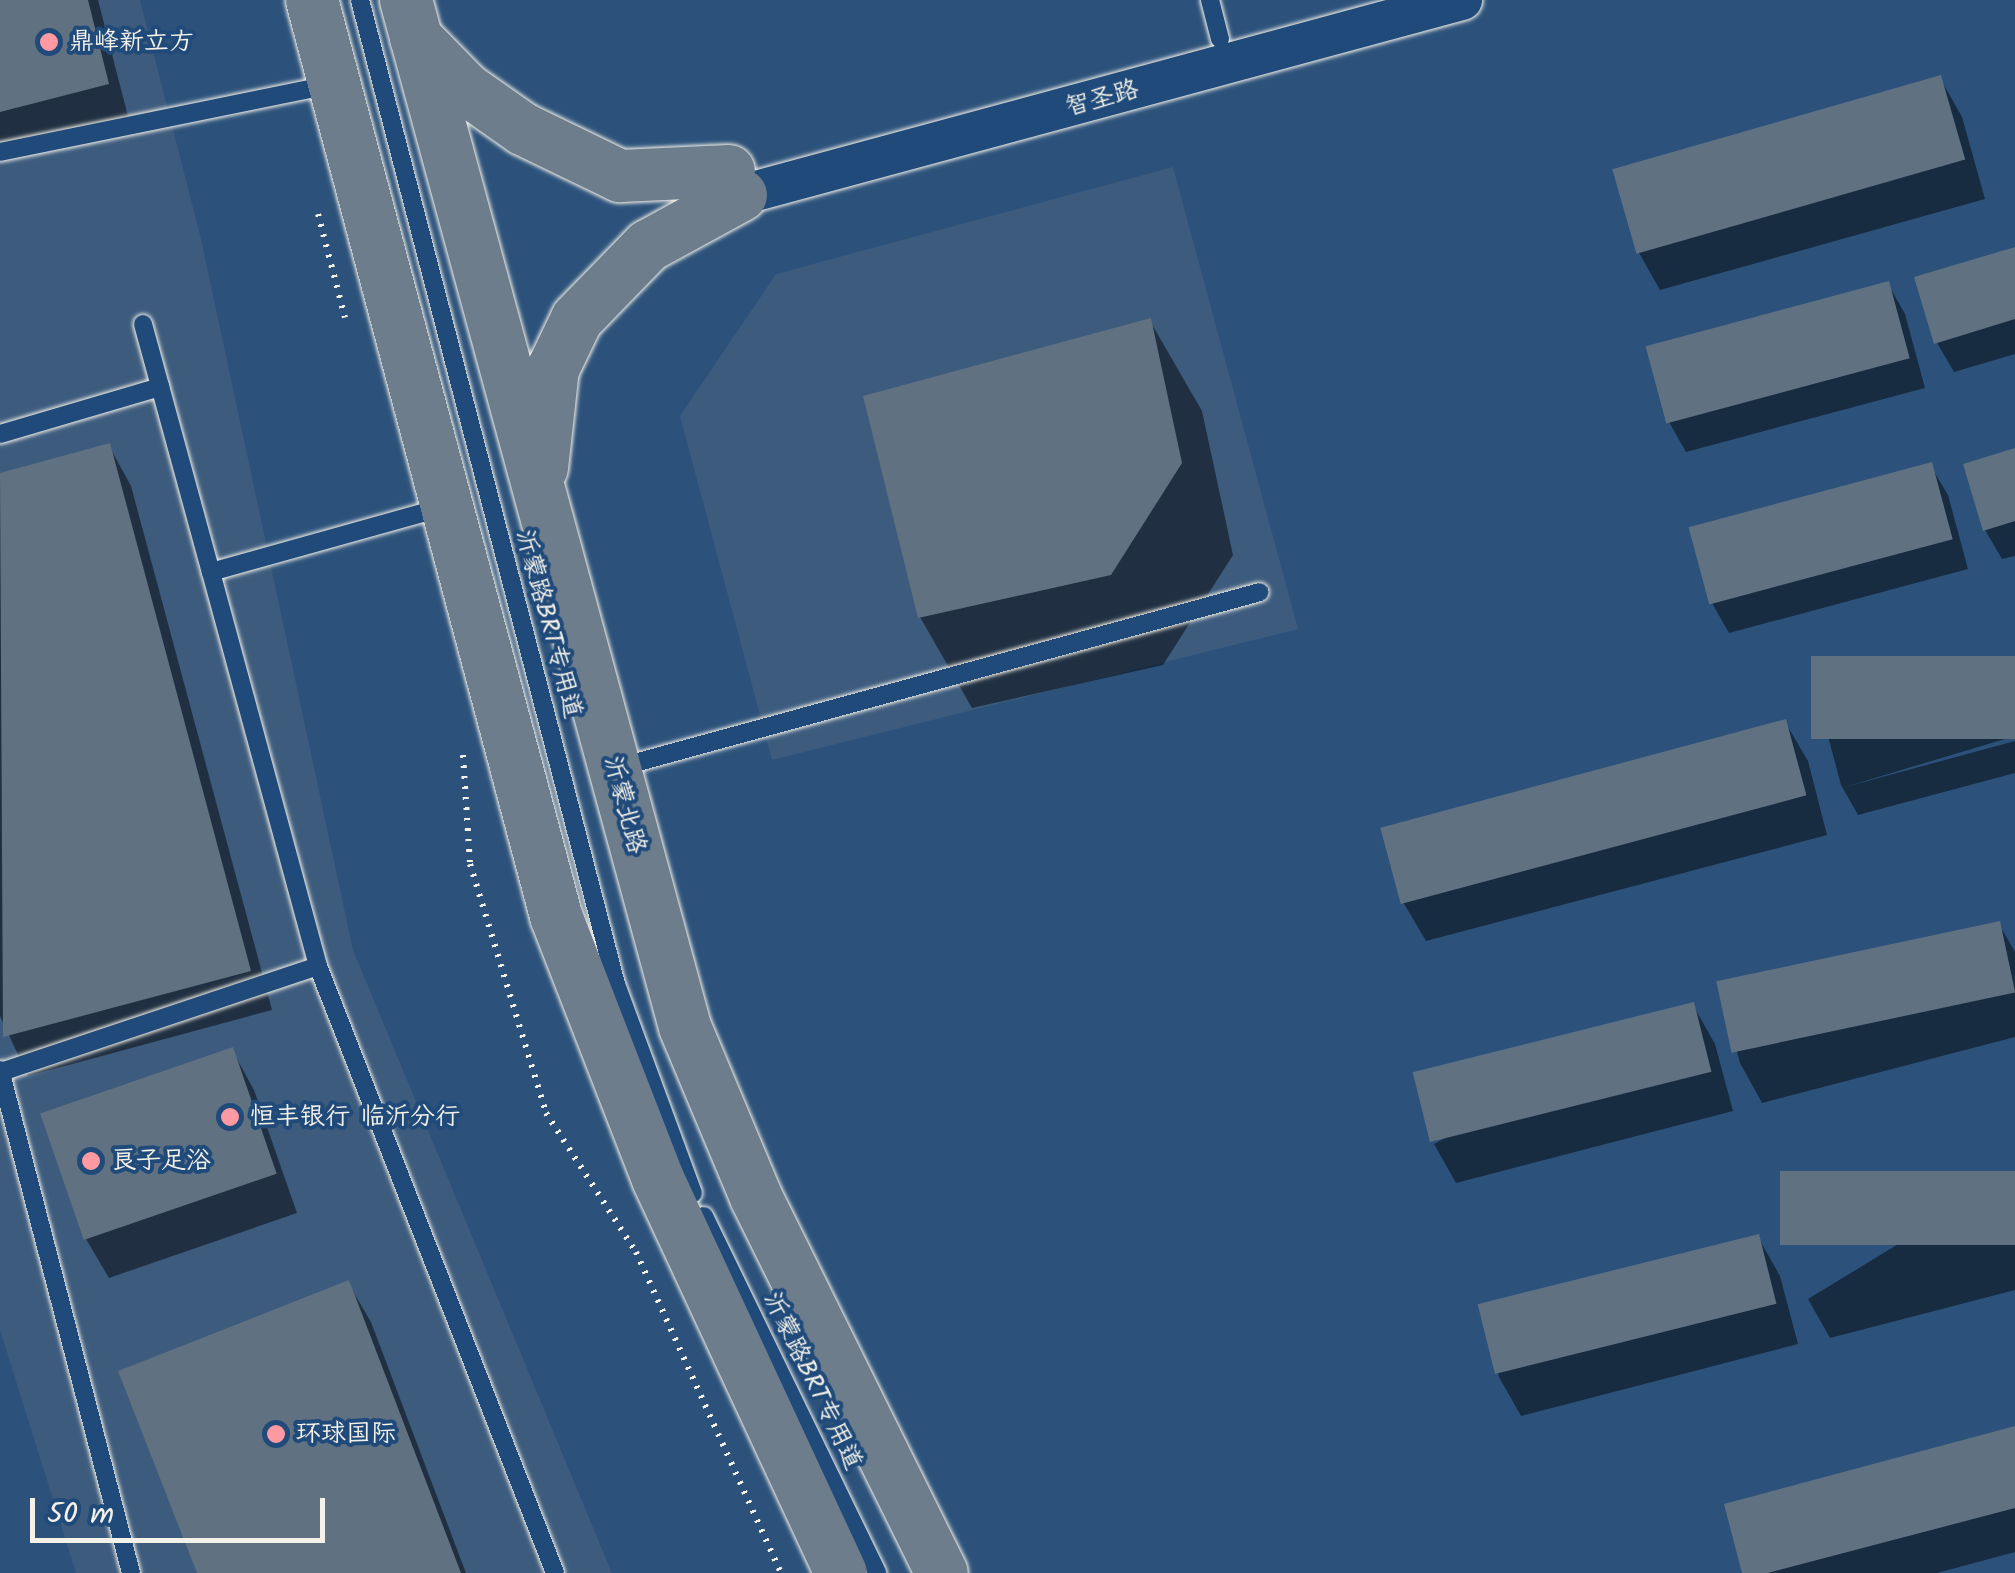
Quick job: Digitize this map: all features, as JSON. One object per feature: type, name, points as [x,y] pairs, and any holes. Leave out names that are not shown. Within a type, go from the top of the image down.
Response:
[{"type":"main road","points":[[312,0],[556,916],[598,1034],[841,1573]]},
{"type":"main road","points":[[411,19],[466,89],[508,118],[620,176],[735,183]]},
{"type":"main road","name":"沂蒙北路","points":[[411,19],[686,1028],[756,1197],[942,1573]]},
{"type":"main road","points":[[539,494],[554,369],[578,320],[648,246],[735,183]]},
{"type":"street","name":"智圣路","points":[[735,183],[1360,0]]},
{"type":"street","name":"智圣路","points":[[735,183],[1462,0]]},
{"type":"lane","name":"沂蒙路BRT专用道","points":[[360,0],[616,984],[689,1186],[877,1573]]},
{"type":"lane","points":[[1210,0],[1220,38]]},
{"type":"lane","points":[[0,152],[333,84]]},
{"type":"lane","points":[[143,324],[318,966],[554,1573]]},
{"type":"lane","points":[[0,434],[160,387]]},
{"type":"lane","points":[[210,572],[445,506]]},
{"type":"lane","points":[[614,769],[1260,592]]},
{"type":"lane","points":[[131,1573],[1,1071],[318,966]]},
{"type":"shaded area","points":[[0,0],[140,0],[201,239],[353,950],[612,1573],[76,1573],[0,1330]]},
{"type":"shaded area","points":[[1173,167],[1298,629],[772,760],[680,416],[776,274]]},
{"type":"building","name":"鼎峰新立方","points":[[0,0],[88,0],[109,84],[0,112]]},
{"type":"building","points":[[1941,75],[1965,160],[1637,254],[1612,169]]},
{"type":"building","points":[[2015,247],[2015,319],[1934,344],[1914,277]]},
{"type":"building","points":[[1889,281],[1910,358],[1666,423],[1646,346]]},
{"type":"building","points":[[1151,318],[1182,463],[1111,575],[918,618],[863,396]]},
{"type":"building","points":[[110,443],[251,971],[3,1037],[0,473]]},
{"type":"building","points":[[2015,448],[2015,521],[1983,531],[1963,464]]},
{"type":"building","points":[[1932,462],[1953,539],[1709,604],[1689,527]]},
{"type":"building","points":[[1811,656],[2015,656],[2015,739],[1811,739]]},
{"type":"building","points":[[1786,719],[1806,795],[1401,904],[1380,828]]},
{"type":"building","points":[[2000,921],[2015,992],[1732,1053],[1716,981]]},
{"type":"building","points":[[1694,1002],[1711,1072],[1430,1142],[1413,1072]]},
{"type":"building","points":[[233,1047],[277,1174],[84,1240],[40,1113]]},
{"type":"building","points":[[1780,1171],[2015,1171],[2015,1245],[1780,1245]]},
{"type":"building","points":[[1759,1234],[1776,1304],[1495,1374],[1478,1304]]},
{"type":"building","name":"环球国际","points":[[349,1280],[461,1573],[197,1573],[118,1371]]},
{"type":"building","points":[[2015,1426],[2015,1508],[1768,1573],[1742,1573],[1724,1504]]},
{"type":"place","name":"鼎峰新立方","points":[[49,42]]},
{"type":"place","name":"恒丰银行 临沂分行","points":[[230,1117]]},
{"type":"place","name":"良子足浴","points":[[91,1161]]},
{"type":"place","name":"环球国际","points":[[276,1434]]}]
